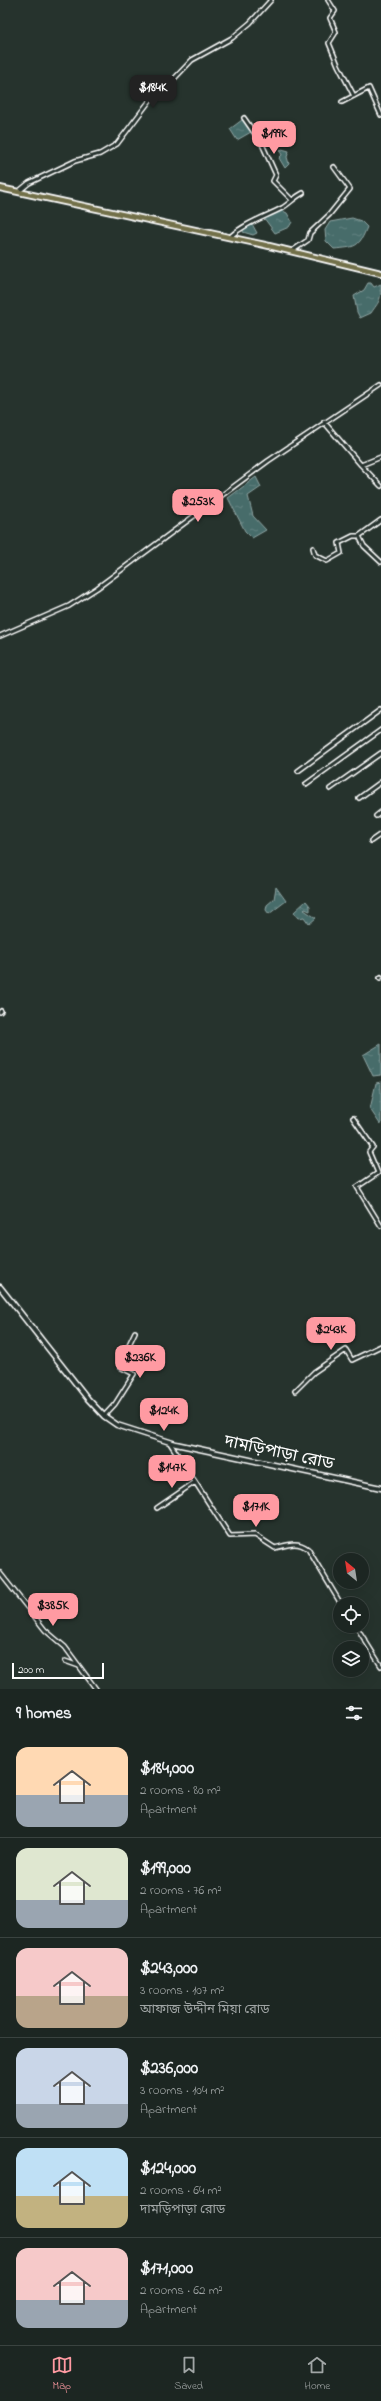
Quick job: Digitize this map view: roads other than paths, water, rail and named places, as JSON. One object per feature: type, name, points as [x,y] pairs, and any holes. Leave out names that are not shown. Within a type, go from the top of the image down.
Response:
[{"type":"main road","points":[[0,188],[230,237],[381,273]]},
{"type":"main road","name":"দামড়িপাড়া রোড","points":[[0,1287],[65,1370],[104,1416],[126,1429],[170,1443],[381,1488]]},
{"type":"street","points":[[18,192],[29,184],[75,161],[100,154],[117,144],[154,95],[173,80],[192,60],[232,38],[250,23],[271,0]]},
{"type":"street","points":[[328,0],[335,11],[330,18],[336,32],[329,43],[338,65],[354,96]]},
{"type":"street","points":[[342,102],[369,88],[381,115]]},
{"type":"street","points":[[244,118],[262,144],[276,175],[273,181],[292,200]]},
{"type":"street","points":[[292,251],[308,240],[310,233],[329,215],[350,188],[334,167]]},
{"type":"street","points":[[230,237],[237,230],[302,193]]},
{"type":"street","points":[[0,636],[69,606],[97,588],[268,461],[381,385]]},
{"type":"street","points":[[324,422],[381,486]]},
{"type":"street","points":[[361,465],[381,457]]},
{"type":"street","points":[[313,548],[315,555],[327,561],[341,553],[339,543],[353,536],[359,536],[381,520]]},
{"type":"street","points":[[359,536],[364,546],[381,562]]},
{"type":"street","points":[[298,770],[381,710]]},
{"type":"street","points":[[306,784],[381,730]]},
{"type":"street","points":[[330,789],[381,754]]},
{"type":"street","points":[[358,798],[381,782]]},
{"type":"street","points":[[376,816],[381,812]]},
{"type":"street","points":[[371,841],[381,834]]},
{"type":"street","points":[[353,1118],[373,1147],[369,1152],[381,1177]]},
{"type":"street","points":[[378,1173],[357,1187],[381,1226]]},
{"type":"street","points":[[104,1416],[115,1404],[134,1374],[120,1367],[128,1354],[125,1353],[135,1332]]},
{"type":"street","points":[[295,1390],[314,1372],[346,1350],[352,1360],[381,1346]]},
{"type":"street","points":[[170,1443],[230,1536],[255,1535],[275,1548],[296,1543],[303,1545],[308,1549],[337,1597]]},
{"type":"street","points":[[157,1508],[195,1482]]},
{"type":"street","points":[[0,1573],[45,1630],[64,1647],[96,1689]]},
{"type":"street","points":[[360,1633],[381,1666]]},
{"type":"street","points":[[65,1661],[79,1666]]},
{"type":"water","points":[[242,120],[245,121],[251,132],[237,140],[230,129]]},
{"type":"water","points":[[282,149],[289,151],[287,157],[289,164],[285,168],[279,158],[282,155],[280,151]]},
{"type":"water","points":[[281,210],[287,213],[292,222],[289,227],[275,233],[264,218]]},
{"type":"water","points":[[352,218],[361,221],[367,227],[359,243],[352,247],[334,249],[326,241],[325,230],[330,222]]},
{"type":"water","points":[[252,224],[257,233],[253,235],[243,232],[243,228]]},
{"type":"water","points":[[368,283],[371,283],[374,287],[381,284],[381,294],[378,303],[371,313],[360,318],[357,312],[354,296],[364,290]]},
{"type":"water","points":[[256,477],[261,487],[248,496],[253,516],[266,530],[252,538],[245,531],[228,498]]},
{"type":"water","points":[[276,887],[286,901],[269,914],[266,910],[267,905],[274,899]]},
{"type":"water","points":[[306,901],[310,906],[310,911],[304,910],[316,918],[309,924],[304,917],[299,918],[294,912]]},
{"type":"water","points":[[381,1044],[381,1075],[373,1076],[363,1055]]},
{"type":"water","points":[[381,1082],[380,1124],[370,1109],[376,1083]]}]
